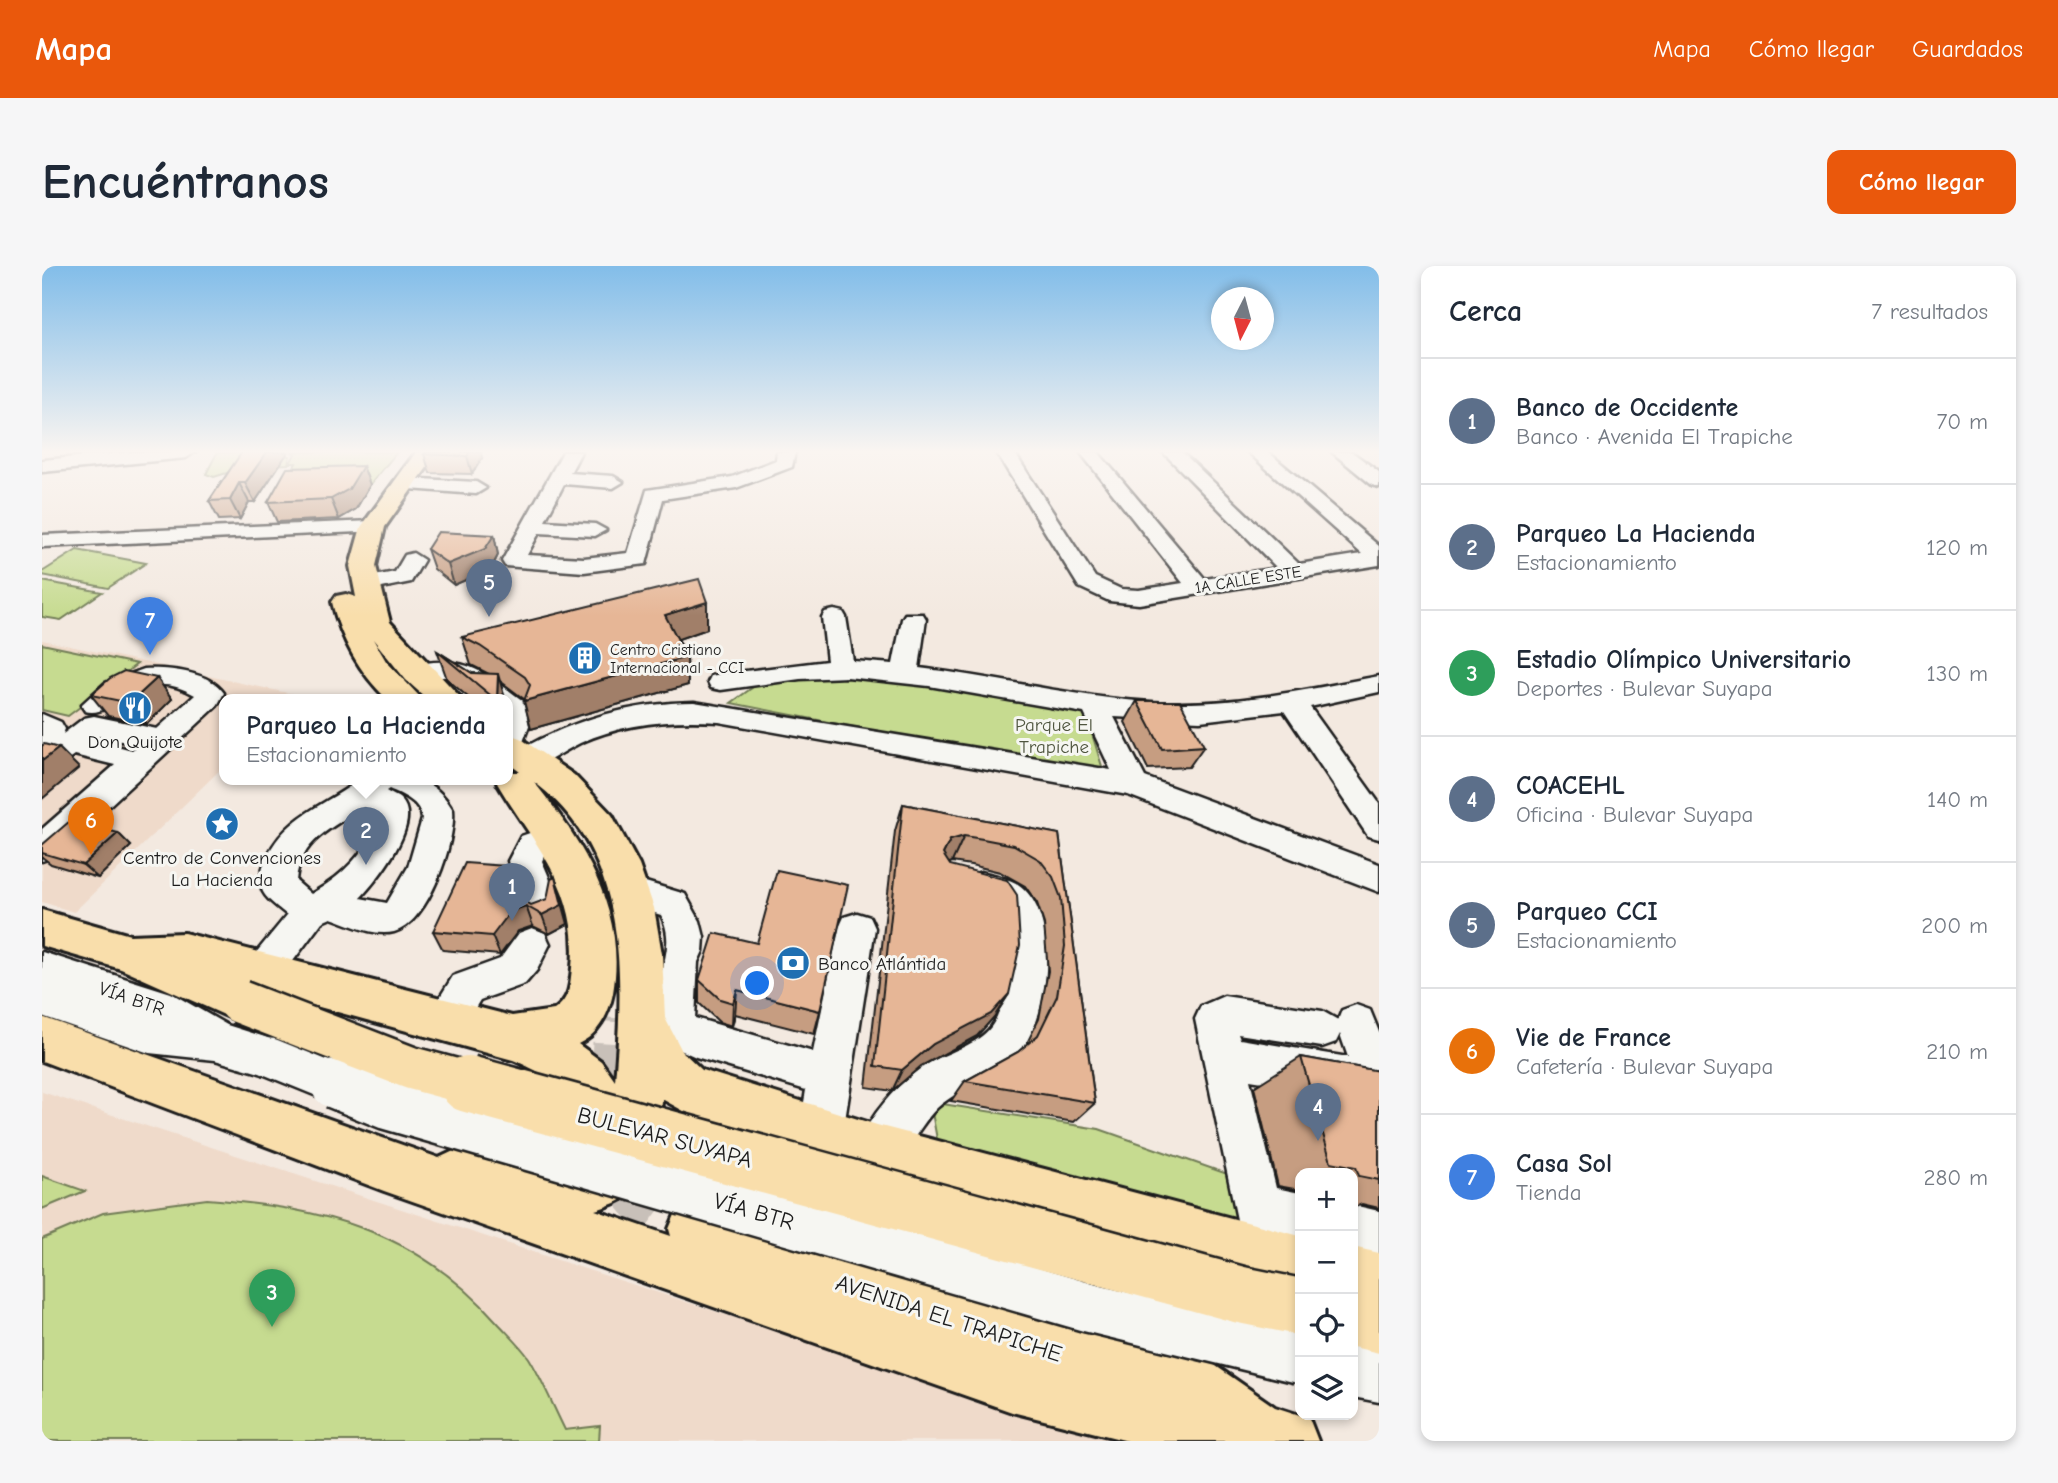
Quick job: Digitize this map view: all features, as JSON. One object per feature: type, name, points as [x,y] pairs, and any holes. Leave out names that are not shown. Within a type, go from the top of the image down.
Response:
[{"type":"main road","points":[[375,507],[342,568],[352,632],[366,655],[408,690]]},
{"type":"main road","points":[[363,527],[392,507]]},
{"type":"main road","points":[[363,527],[363,566],[376,624],[408,690]]},
{"type":"main road","points":[[513,763],[569,790],[600,829],[614,853],[629,891],[638,946],[628,1019],[673,1079],[689,1090],[877,1151],[1285,1261]]},
{"type":"main road","points":[[384,1165],[575,1186],[598,1184],[621,1171],[631,1156],[628,1019],[615,927],[596,866],[562,820],[513,764]]},
{"type":"main road","points":[[513,765],[556,836],[579,883],[591,922],[595,964],[590,1000],[583,1014],[572,1024],[557,1031],[514,1037]]},
{"type":"main road","points":[[42,928],[130,953],[184,951],[239,1005],[445,1021],[514,1037],[570,1067],[585,1079],[595,1093],[601,1110],[601,1129],[588,1157],[576,1169],[551,1184]]},
{"type":"main road","name":"BULEVAR SUYAPA","points":[[239,1005],[411,1068],[1214,1288],[1295,1306]]},
{"type":"main road","points":[[42,1040],[384,1165],[1012,1381],[1114,1407],[1276,1439]]},
{"type":"main road","points":[[802,1127],[764,1126],[748,1136],[737,1152],[731,1171],[733,1192],[742,1212],[757,1228],[777,1237],[1095,1335],[1178,1377],[1276,1439]]},
{"type":"main road","name":"AVENIDA EL TRAPICHE","points":[[696,1229],[739,1249],[1046,1348],[1105,1373],[1195,1423]]},
{"type":"main road","points":[[1358,1276],[1379,1281]]},
{"type":"main road","points":[[1358,1331],[1370,1361]]},
{"type":"street","points":[[541,507],[513,561],[561,565],[631,561],[640,556],[651,507]]},
{"type":"street","name":"1A CALLE ESTE","points":[[1040,507],[1087,582],[1117,596],[1139,597],[1379,557]]},
{"type":"street","points":[[1134,507],[1199,587]]},
{"type":"street","points":[[1228,507],[1294,572]]},
{"type":"street","points":[[1320,507],[1379,557]]},
{"type":"street","points":[[197,532],[211,510]]},
{"type":"street","points":[[530,526],[595,530]]},
{"type":"street","points":[[42,541],[197,532],[363,527]]},
{"type":"street","points":[[367,584],[403,577],[413,560]]},
{"type":"street","points":[[834,617],[841,669]]},
{"type":"street","points":[[905,674],[914,619]]},
{"type":"street","points":[[408,690],[436,666],[450,662],[494,694]]},
{"type":"street","points":[[721,682],[784,671],[841,669],[905,674],[1094,705],[1173,712],[1292,702],[1379,684]]},
{"type":"street","points":[[42,848],[142,744],[182,696],[140,676],[117,688],[95,705]]},
{"type":"street","points":[[1292,702],[1379,827]]},
{"type":"street","points":[[1094,705],[1133,785]]},
{"type":"street","points":[[513,763],[577,732],[641,715],[692,710],[1133,785],[1379,878]]},
{"type":"street","points":[[42,723],[51,729],[42,742]]},
{"type":"street","points":[[42,763],[94,725],[142,744]]},
{"type":"street","points":[[82,747],[142,744]]},
{"type":"street","points":[[378,785],[323,815],[300,833],[282,857],[277,870],[278,886],[318,908],[382,918],[393,918],[409,906],[436,834],[439,813],[430,799],[383,785]]},
{"type":"street","points":[[239,1005],[318,908],[350,886],[371,860],[389,827],[390,808],[380,785]]},
{"type":"street","points":[[445,1021],[464,990],[471,985],[510,975],[518,969],[535,925],[536,886],[525,861],[533,845],[556,836]]},
{"type":"street","points":[[877,1151],[911,1102],[946,1076],[981,1061],[1006,1040],[1018,1009],[1028,949],[1019,908],[1007,895],[952,879]]},
{"type":"street","points":[[629,891],[673,904],[687,934],[675,1017],[681,1031],[696,1038],[829,1077]]},
{"type":"street","points":[[802,1127],[829,1077],[857,928]]},
{"type":"street","name":"VÍA BTR","points":[[42,968],[171,1011],[239,1005]]},
{"type":"street","name":"VÍA BTR","points":[[42,999],[149,1034],[239,1005]]},
{"type":"street","name":"VÍA BTR","points":[[239,1005],[270,1057],[387,1105],[1090,1308],[1295,1358]]},
{"type":"street","points":[[1224,1056],[1364,1080],[1373,1079],[1374,1073],[1339,1026],[1219,1015],[1215,1019],[1224,1056],[1279,1212],[1285,1261]]},
{"type":"street","points":[[1358,1230],[1379,1235]]},
{"type":"lane","points":[[513,707],[520,712],[520,716],[513,757]]},
{"type":"lane","points":[[42,824],[142,744]]},
{"type":"shaded area","points":[[42,640],[292,694],[219,694],[219,771],[74,912],[42,902]]},
{"type":"shaded area","points":[[42,1092],[1015,1409],[1134,1441],[42,1441]]},
{"type":"green space","points":[[77,550],[146,563],[108,588],[42,575],[42,572]]},
{"type":"green space","points":[[42,581],[102,592],[61,620],[42,617]]},
{"type":"green space","points":[[42,644],[137,664],[68,716],[42,710]]},
{"type":"green space","name":"Parque El Trapiche","points":[[841,673],[1084,708],[1105,776],[731,703],[763,680]]},
{"type":"green space","points":[[930,1102],[1099,1129],[1236,1177],[1250,1232],[939,1150]]},
{"type":"green space","points":[[42,1176],[85,1191],[42,1209]]},
{"type":"green space","points":[[207,1199],[291,1209],[330,1218],[401,1245],[435,1266],[466,1291],[514,1340],[529,1358],[565,1430],[600,1426],[599,1441],[42,1441],[42,1239],[103,1213]]},
{"type":"building","points":[[438,532],[494,535],[485,549],[448,564],[427,549]]},
{"type":"building","points":[[699,579],[707,602],[665,615],[687,657],[524,701],[530,685],[525,677],[462,637]]},
{"type":"building","points":[[437,651],[472,673],[498,674],[497,694],[489,694]]},
{"type":"building","points":[[124,671],[157,678],[130,703],[91,695],[110,678]]},
{"type":"building","points":[[1137,701],[1180,701],[1204,746],[1162,749]]},
{"type":"building","points":[[44,744],[59,748],[42,761],[42,746]]},
{"type":"building","points":[[903,804],[1059,834],[1095,1103],[965,1081],[1018,1052],[1038,1035],[1057,996],[1065,946],[1061,898],[1053,877],[1040,860],[1014,845],[983,839],[964,836],[950,840],[943,854],[950,865],[1007,880],[1017,895],[1020,945],[1009,994],[991,1014],[933,1044],[902,1070],[875,1066]]},
{"type":"building","points":[[71,820],[118,833],[83,865],[42,853],[42,845]]},
{"type":"building","points":[[465,863],[506,866],[511,885],[506,899],[515,895],[531,905],[547,899],[551,879],[555,877],[562,905],[542,915],[526,906],[511,911],[492,936],[433,931]]},
{"type":"building","name":"Banco Atlántida","points":[[777,870],[848,885],[820,1011],[737,990],[733,1003],[720,999],[699,980],[714,933],[757,943]]},
{"type":"building","points":[[1301,1057],[1379,1071],[1379,1180],[1359,1176],[1356,1167],[1331,1162]]},
{"type":"tunnel","points":[[611,1085],[615,1018]]},
{"type":"tunnel","points":[[611,1085],[615,1136],[625,1168],[633,1182],[657,1208],[696,1229]]},
{"type":"place","name":"Parqueo CCI","points":[[489,617]]},
{"type":"place","name":"Casa Sol","points":[[150,655]]},
{"type":"place","name":"Centro Cristiano Internacional - CCI","points":[[585,658]]},
{"type":"place","name":"Don Quijote","points":[[135,708]]},
{"type":"place","name":"Centro de Convenciones La Hacienda","points":[[222,824]]},
{"type":"place","name":"Vie de France","points":[[91,855]]},
{"type":"place","name":"Parqueo La Hacienda","points":[[366,865]]},
{"type":"place","name":"Banco de Occidente","points":[[512,921]]},
{"type":"place","name":"Banco Atlántida","points":[[793,963]]},
{"type":"place","name":"COACEHL","points":[[1318,1141]]},
{"type":"place","name":"Estadio Olímpico Universitario","points":[[272,1327]]}]
